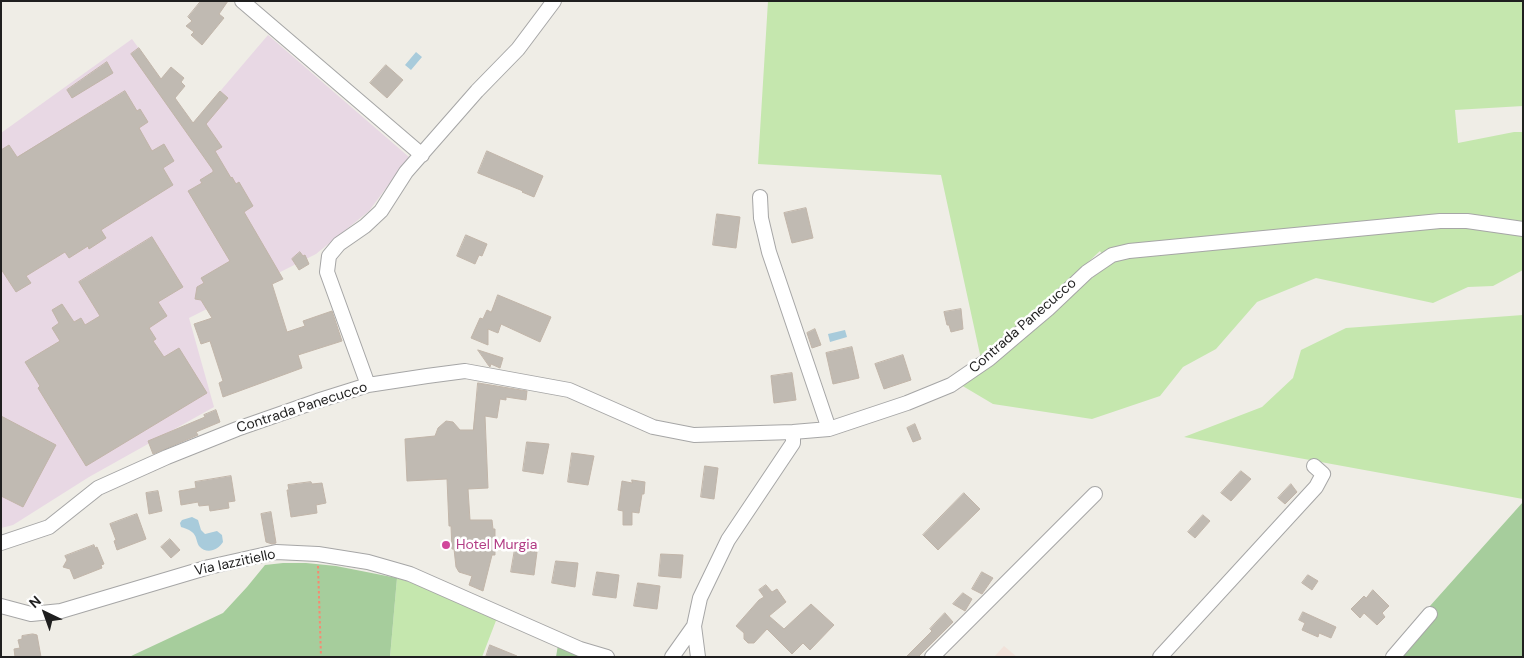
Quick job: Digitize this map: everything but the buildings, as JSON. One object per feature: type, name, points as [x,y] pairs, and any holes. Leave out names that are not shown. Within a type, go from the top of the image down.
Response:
[{"type":"street","points":[[242,1],[422,155]]},
{"type":"street","points":[[368,385],[327,272],[329,256],[339,244],[365,226],[381,211],[406,172],[477,91],[518,49],[554,1]]},
{"type":"street","points":[[760,197],[761,218],[769,252],[829,429]]},
{"type":"street","name":"Contrada Panecucco","points":[[1,543],[49,527],[98,488],[167,457],[237,429],[368,385],[465,371],[569,390],[654,427],[694,435],[829,429],[907,403],[951,385],[996,353],[1048,309],[1081,277],[1112,255],[1129,251],[1414,222],[1467,221],[1523,229]]},
{"type":"street","points":[[698,657],[694,626],[700,598],[728,540],[793,443],[793,432]]},
{"type":"street","points":[[1160,657],[1316,487],[1323,474],[1314,466]]},
{"type":"street","points":[[932,657],[1095,494]]},
{"type":"street","name":"Via Iazzitiello","points":[[1,606],[31,614],[61,611],[209,567],[276,552],[318,554],[368,562],[410,574],[580,649],[606,657]]},
{"type":"street","points":[[1393,657],[1430,614]]},
{"type":"street","points":[[672,657],[694,626]]},
{"type":"path","points":[[318,554],[321,657]]},
{"type":"shaded area","points":[[268,35],[409,157],[369,211],[316,254],[189,318],[214,407],[89,477],[13,525],[1,528],[1,133],[132,39],[193,123]]},
{"type":"shaded area","points":[[1004,646],[1017,657],[994,657]]},
{"type":"green space","points":[[768,1],[1523,1],[1523,106],[1455,110],[1458,143],[1514,132],[1523,132],[1523,223],[1452,215],[1103,256],[1100,251],[1003,342],[981,359],[941,175],[758,164]]},
{"type":"green space","points":[[1441,223],[1523,234],[1523,270],[1493,286],[1468,287],[1433,303],[1316,278],[1257,302],[1216,349],[1183,367],[1160,396],[1092,419],[993,404],[961,385],[1120,255]]},
{"type":"green space","points":[[1523,315],[1523,499],[1184,437],[1262,407],[1293,378],[1301,350],[1346,328]]},
{"type":"green space","points":[[1523,502],[1523,657],[1396,657],[1404,635]]},
{"type":"green space","points":[[283,563],[336,566],[397,578],[390,657],[129,657],[223,613],[265,565]]},
{"type":"green space","points":[[397,578],[428,588],[497,618],[482,657],[390,657]]},
{"type":"green space","points":[[558,645],[592,657],[556,657]]},
{"type":"water","points":[[416,52],[422,57],[411,70],[405,65]]},
{"type":"water","points":[[845,330],[847,337],[830,342],[828,334]]},
{"type":"water","points":[[192,517],[198,520],[201,530],[205,534],[217,531],[222,535],[223,542],[221,545],[209,551],[202,549],[194,534],[181,527],[180,523],[182,520]]},
{"type":"place","name":"Hotel Murgia","points":[[446,545]]}]
